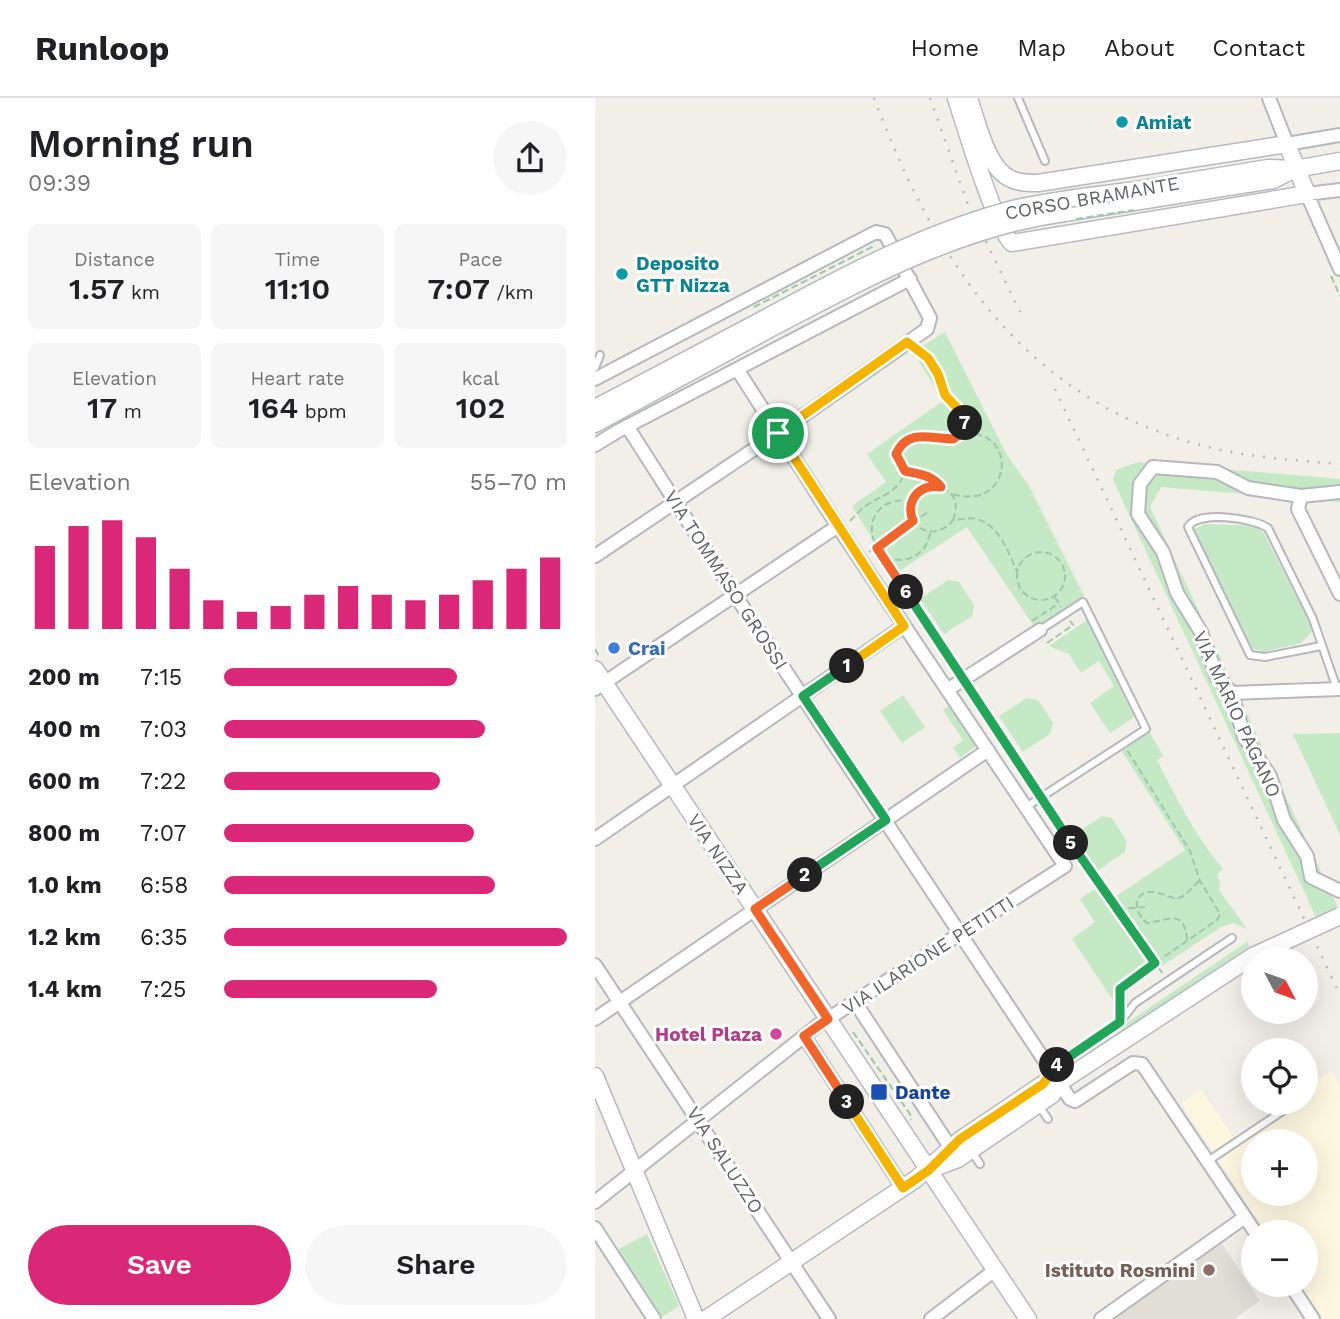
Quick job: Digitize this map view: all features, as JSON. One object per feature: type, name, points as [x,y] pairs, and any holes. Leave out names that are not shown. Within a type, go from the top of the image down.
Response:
[{"type":"street","points":[[956,98],[991,200]]},
{"type":"street","points":[[969,98],[992,161],[1013,181]]},
{"type":"street","points":[[1269,98],[1295,169],[1340,269]]},
{"type":"street","name":"CORSO BRAMANTE","points":[[1013,181],[1038,183],[1340,135]]},
{"type":"street","name":"CORSO BRAMANTE","points":[[595,424],[883,257],[971,222],[1028,206],[1133,201],[1268,168],[1295,169],[1340,161]]},
{"type":"street","points":[[991,200],[1001,187],[1013,181]]},
{"type":"street","name":"CORSO BRAMANTE","points":[[991,200],[1007,239],[1015,244],[1340,190]]},
{"type":"street","points":[[595,556],[927,329],[930,318],[885,233],[876,232],[596,374]]},
{"type":"street","points":[[595,445],[910,279]]},
{"type":"street","name":"CORSO BRAMANTE","points":[[595,408],[762,327]]},
{"type":"street","points":[[737,369],[858,557],[1026,807]]},
{"type":"street","name":"VIA TOMMASO GROSSI","points":[[627,426],[735,595],[886,820],[1051,1079]]},
{"type":"street","name":"VIA MARIO PAGANO","points":[[1301,496],[1248,488],[1217,472],[1153,467],[1140,484],[1138,514],[1163,552],[1177,593],[1201,632],[1217,677],[1232,693],[1244,737],[1270,776],[1284,820],[1307,856],[1311,877],[1340,891]]},
{"type":"street","points":[[1340,492],[1301,496],[1298,509],[1340,594]]},
{"type":"street","points":[[598,680],[839,528]]},
{"type":"street","points":[[947,690],[964,681],[1036,625]]},
{"type":"street","points":[[595,839],[904,626]]},
{"type":"street","name":"VIA NIZZA","points":[[598,680],[672,784],[1026,1318]]},
{"type":"street","points":[[1232,693],[1339,689]]},
{"type":"street","points":[[595,1019],[988,750]]},
{"type":"street","name":"VIA ILARIONE PETITTI","points":[[595,1202],[804,1036],[1065,866],[1026,807]]},
{"type":"street","points":[[965,1155],[1051,1079],[1254,956],[1340,916]]},
{"type":"street","name":"VIA SALUZZO","points":[[595,964],[829,1319]]},
{"type":"street","points":[[855,1002],[965,1155]]},
{"type":"street","points":[[804,1036],[903,1188]]},
{"type":"street","points":[[1051,1079],[1075,1101],[1133,1063],[1139,1062],[1145,1066],[1247,1220]]},
{"type":"street","points":[[595,1076],[696,1319]]},
{"type":"street","points":[[706,1319],[929,1170],[965,1155],[1043,1112],[1052,1095],[1051,1079]]},
{"type":"street","points":[[1101,1319],[1245,1217]]},
{"type":"street","points":[[595,1228],[655,1319]]},
{"type":"street","points":[[931,1319],[995,1270]]},
{"type":"street","points":[[1299,1297],[1313,1319]]},
{"type":"lane","points":[[1018,98],[1045,162]]},
{"type":"lane","points":[[596,374],[600,355]]},
{"type":"lane","points":[[1321,646],[1265,657],[1250,655],[1188,527],[1193,520],[1205,518],[1258,522],[1268,528],[1313,619],[1339,689]]},
{"type":"lane","points":[[1026,807],[1146,729],[1083,602],[1036,625]]},
{"type":"lane","points":[[1051,1079],[1061,1062],[1120,1022],[1135,1003],[1232,938]]},
{"type":"lane","points":[[1207,1161],[1276,1115]]},
{"type":"path","points":[[1071,220],[1133,201]]},
{"type":"path","points":[[907,342],[928,358],[938,374],[945,395],[962,413],[965,423],[962,433]]},
{"type":"path","points":[[839,528],[866,506],[893,492],[902,482],[905,471],[896,454],[899,446],[906,440],[928,435],[953,439],[962,433],[973,432],[987,437],[998,449],[1004,465],[1000,478],[990,491],[976,498],[950,494]]},
{"type":"path","points":[[905,471],[936,481],[950,494],[956,506],[953,520],[944,529],[930,532],[913,521],[910,508],[920,490],[941,487]]},
{"type":"path","points":[[883,496],[887,503]]},
{"type":"path","points":[[912,501],[900,499],[887,503],[878,510],[871,529],[877,548],[1116,909],[1168,981]]},
{"type":"path","points":[[858,557],[877,548],[928,512]]},
{"type":"path","points":[[953,520],[973,518],[993,528],[1017,570],[1022,591],[1034,600],[1055,596],[1064,584],[1064,568],[1055,556],[1047,553],[1040,552],[1025,558],[1017,570]]},
{"type":"path","points":[[883,556],[905,560],[916,557],[929,542],[930,532]]},
{"type":"path","points":[[1036,625],[1059,603]]},
{"type":"path","points":[[1120,1022],[1120,989],[1217,920],[1220,914],[1200,881],[1190,850],[1123,744]]},
{"type":"path","points":[[1187,941],[1184,925],[1179,920],[1172,917],[1147,923],[1136,908],[1138,899],[1143,894],[1158,892],[1177,899],[1200,881]]},
{"type":"path","points":[[1116,909],[1145,907]]},
{"type":"shaded area","points":[[1332,1070],[1340,1087],[1340,1319],[1323,1319],[1308,1297],[1318,1297],[1318,1220],[1258,1220],[1249,1206],[1318,1206],[1318,1129],[1245,1129],[1266,1115],[1318,1115],[1318,1080]]},
{"type":"shaded area","points":[[1201,1090],[1233,1137],[1241,1132],[1241,1194],[1181,1103]]},
{"type":"shaded area","name":"Istituto Rosmini","points":[[1220,1241],[1241,1272],[1241,1297],[1257,1297],[1260,1301],[1234,1319],[1109,1319]]},
{"type":"green space","points":[[945,332],[1007,455],[1029,486],[1084,596],[1036,629],[967,527],[896,573],[852,506],[886,482],[867,454],[943,401],[913,352]]},
{"type":"green space","points":[[1138,462],[1340,479],[1340,502],[1161,487],[1150,507],[1338,908],[1316,917],[1113,480],[1116,470]]},
{"type":"green space","points":[[1205,524],[1257,526],[1263,532],[1313,630],[1301,643],[1263,652],[1252,648],[1193,530]]},
{"type":"green space","points":[[948,580],[959,582],[974,605],[972,616],[944,634],[920,599]]},
{"type":"green space","points":[[1087,620],[1134,717],[1110,733],[1090,703],[1114,686],[1099,661],[1081,673],[1069,654],[1049,646]]},
{"type":"green space","points":[[903,695],[925,727],[902,743],[880,711]]},
{"type":"green space","points":[[1027,698],[1038,700],[1053,723],[1050,734],[1023,752],[999,716]]},
{"type":"green space","points":[[949,706],[976,746],[960,758],[953,748],[963,740],[943,710]]},
{"type":"green space","points":[[1149,731],[1163,756],[1157,760],[1179,803],[1223,869],[1217,874],[1219,890],[1247,929],[1233,923],[1221,927],[1124,991],[1128,997],[1119,1009],[1072,939],[1095,922],[1080,899],[1099,886],[1109,901],[1185,850],[1121,750]]},
{"type":"green space","points":[[1340,733],[1340,835],[1293,734]]},
{"type":"green space","points":[[1102,816],[1112,818],[1127,842],[1125,852],[1094,873],[1070,837],[1073,835],[1089,858],[1074,835]]},
{"type":"green space","points":[[1247,942],[1250,946],[1241,947],[1241,952],[1068,1068],[1066,1064]]},
{"type":"green space","points":[[647,1234],[679,1306],[662,1317],[617,1250]]},
{"type":"railway","points":[[874,98],[925,212],[955,264],[991,312],[1031,354],[1078,391],[1132,421],[1193,443],[1248,455],[1340,464]]},
{"type":"railway","points":[[930,98],[967,202],[1020,312]]},
{"type":"railway","points":[[1055,389],[1340,995]]},
{"type":"place","name":"Amiat","points":[[1122,122]]},
{"type":"place","name":"Deposito GTT Nizza","points":[[622,274]]},
{"type":"place","name":"Crai","points":[[614,648]]},
{"type":"place","name":"Hotel Plaza","points":[[776,1034]]},
{"type":"place","name":"Dante","points":[[879,1092]]},
{"type":"place","name":"Istituto Rosmini","points":[[1209,1270]]},
{"type":"route","points":[[907,342],[928,358],[938,374],[945,395],[962,413],[965,423],[962,433],[953,439],[916,436],[899,446],[896,454],[905,471],[927,476],[941,487],[920,490],[910,508],[913,521],[877,548],[1065,834],[1155,963],[1120,989],[1120,1022],[1058,1064],[1043,1084],[960,1139],[929,1170],[903,1188],[804,1036],[828,1019],[755,909],[886,820],[803,696],[904,626],[778,433],[907,342]]}]
